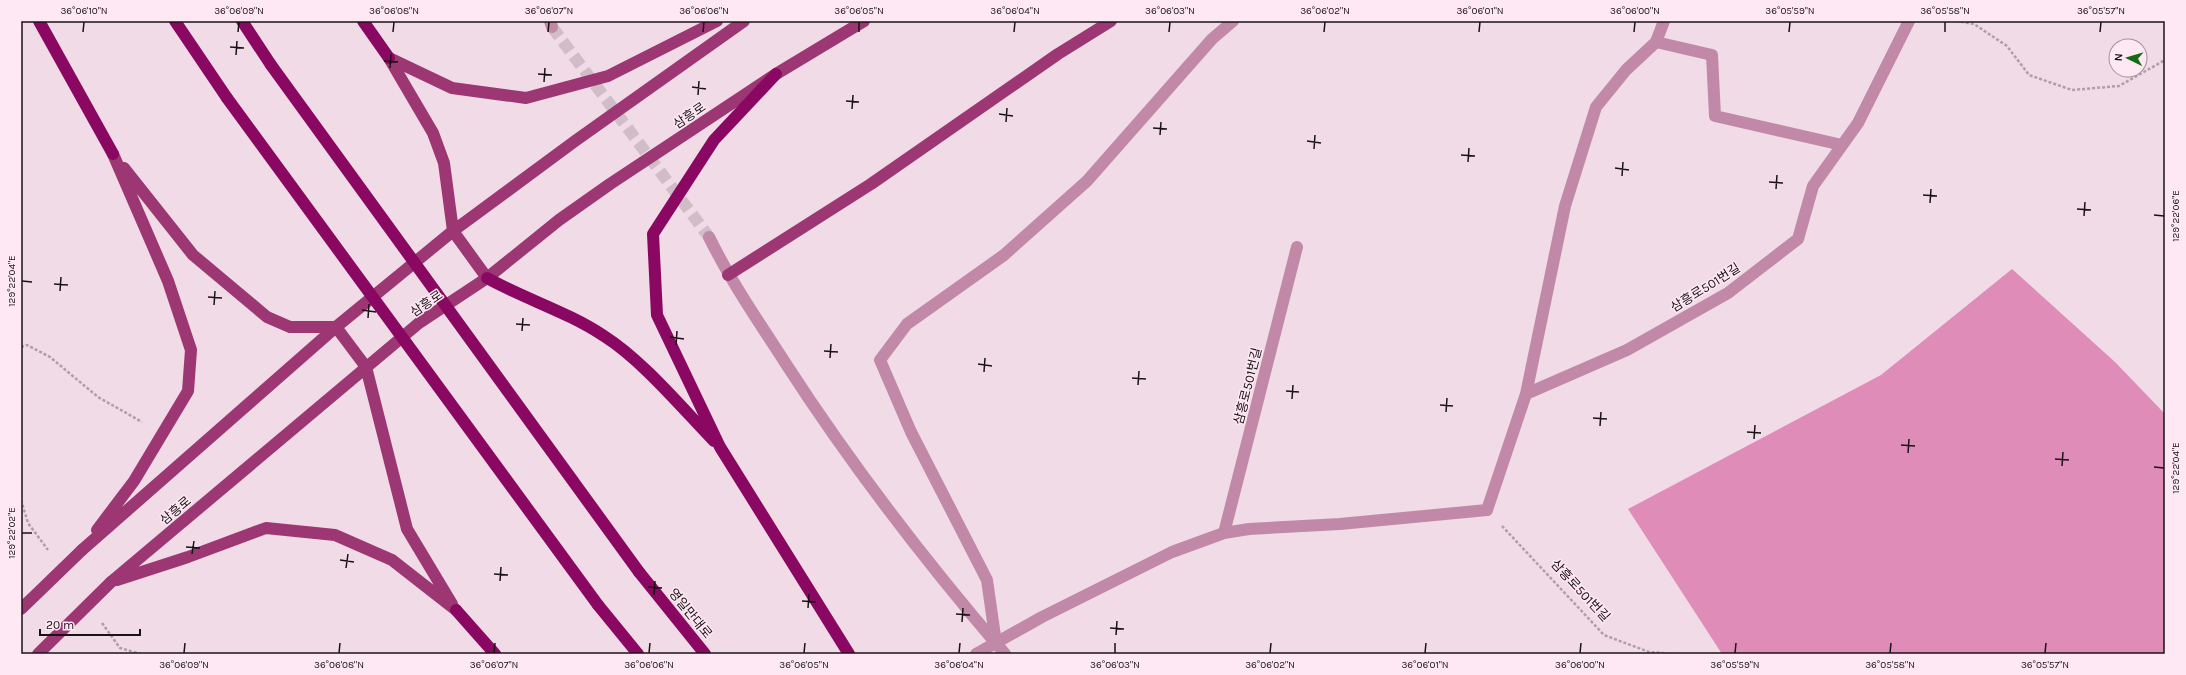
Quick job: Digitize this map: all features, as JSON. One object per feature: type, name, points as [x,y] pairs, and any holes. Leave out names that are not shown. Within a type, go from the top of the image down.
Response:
[{"type":"highway","points":[[39,21],[113,154]]},
{"type":"highway","points":[[175,21],[227,98],[598,605],[638,654]]},
{"type":"highway","name":"영일만대로","points":[[242,21],[272,65],[639,572],[705,654]]},
{"type":"highway","points":[[362,21],[389,58]]},
{"type":"highway","points":[[776,74],[714,140],[653,234],[657,315],[720,447],[849,654]]},
{"type":"highway","points":[[487,278],[516,294],[564,314],[605,336],[637,363],[720,447]]},
{"type":"highway","points":[[456,610],[495,654]]},
{"type":"main road","points":[[389,58],[452,88],[526,98],[608,76],[717,21]]},
{"type":"main road","points":[[21,609],[82,550],[336,327],[454,231],[575,141],[744,21]]},
{"type":"main road","name":"삼흥로","points":[[38,654],[111,582],[419,324],[487,278],[560,220],[604,189],[776,74],[864,21]]},
{"type":"main road","points":[[728,275],[872,184],[1058,54],[1111,21]]},
{"type":"main road","points":[[389,58],[433,133],[438,145],[444,164],[454,231],[487,278]]},
{"type":"main road","points":[[113,154],[193,255],[267,317],[290,327],[336,327]]},
{"type":"main road","points":[[82,550],[134,481],[188,391],[191,350],[168,281],[113,154]]},
{"type":"main road","points":[[336,327],[366,367],[407,529],[456,610]]},
{"type":"main road","points":[[111,582],[188,557],[266,528],[335,535],[392,560],[456,610]]},
{"type":"street","points":[[996,643],[987,580],[911,432],[880,360],[907,324],[1004,255],[1087,181],[1212,39],[1233,21]]},
{"type":"street","points":[[976,654],[1042,617],[1172,552],[1224,533],[1249,529],[1340,524],[1487,510],[1526,394],[1565,206],[1596,107],[1626,70],[1656,42],[1664,21]]},
{"type":"street","name":"삼흥로501번길","points":[[1526,394],[1634,346],[1728,292],[1798,239],[1813,186],[1858,123],[1909,21]]},
{"type":"street","points":[[1656,42],[1712,55],[1715,116],[1842,145]]},
{"type":"street","points":[[709,237],[728,275],[831,434],[936,572],[1005,654]]},
{"type":"street","name":"삼흥로501번길","points":[[1224,533],[1297,247]]},
{"type":"path","points":[[1956,21],[1974,24],[2007,46],[2029,75],[2072,90],[2119,86],[2165,60]]},
{"type":"path","points":[[21,347],[27,345],[50,357],[98,397],[163,434]]},
{"type":"path","name":"삼흥로501번길","points":[[1487,510],[1604,635],[1649,652],[1674,654]]},
{"type":"shaded area","points":[[2012,269],[2115,362],[2165,414],[2165,654],[1722,654],[1628,509],[1881,375]]},
{"type":"tunnel","points":[[552,27],[709,237]]}]
